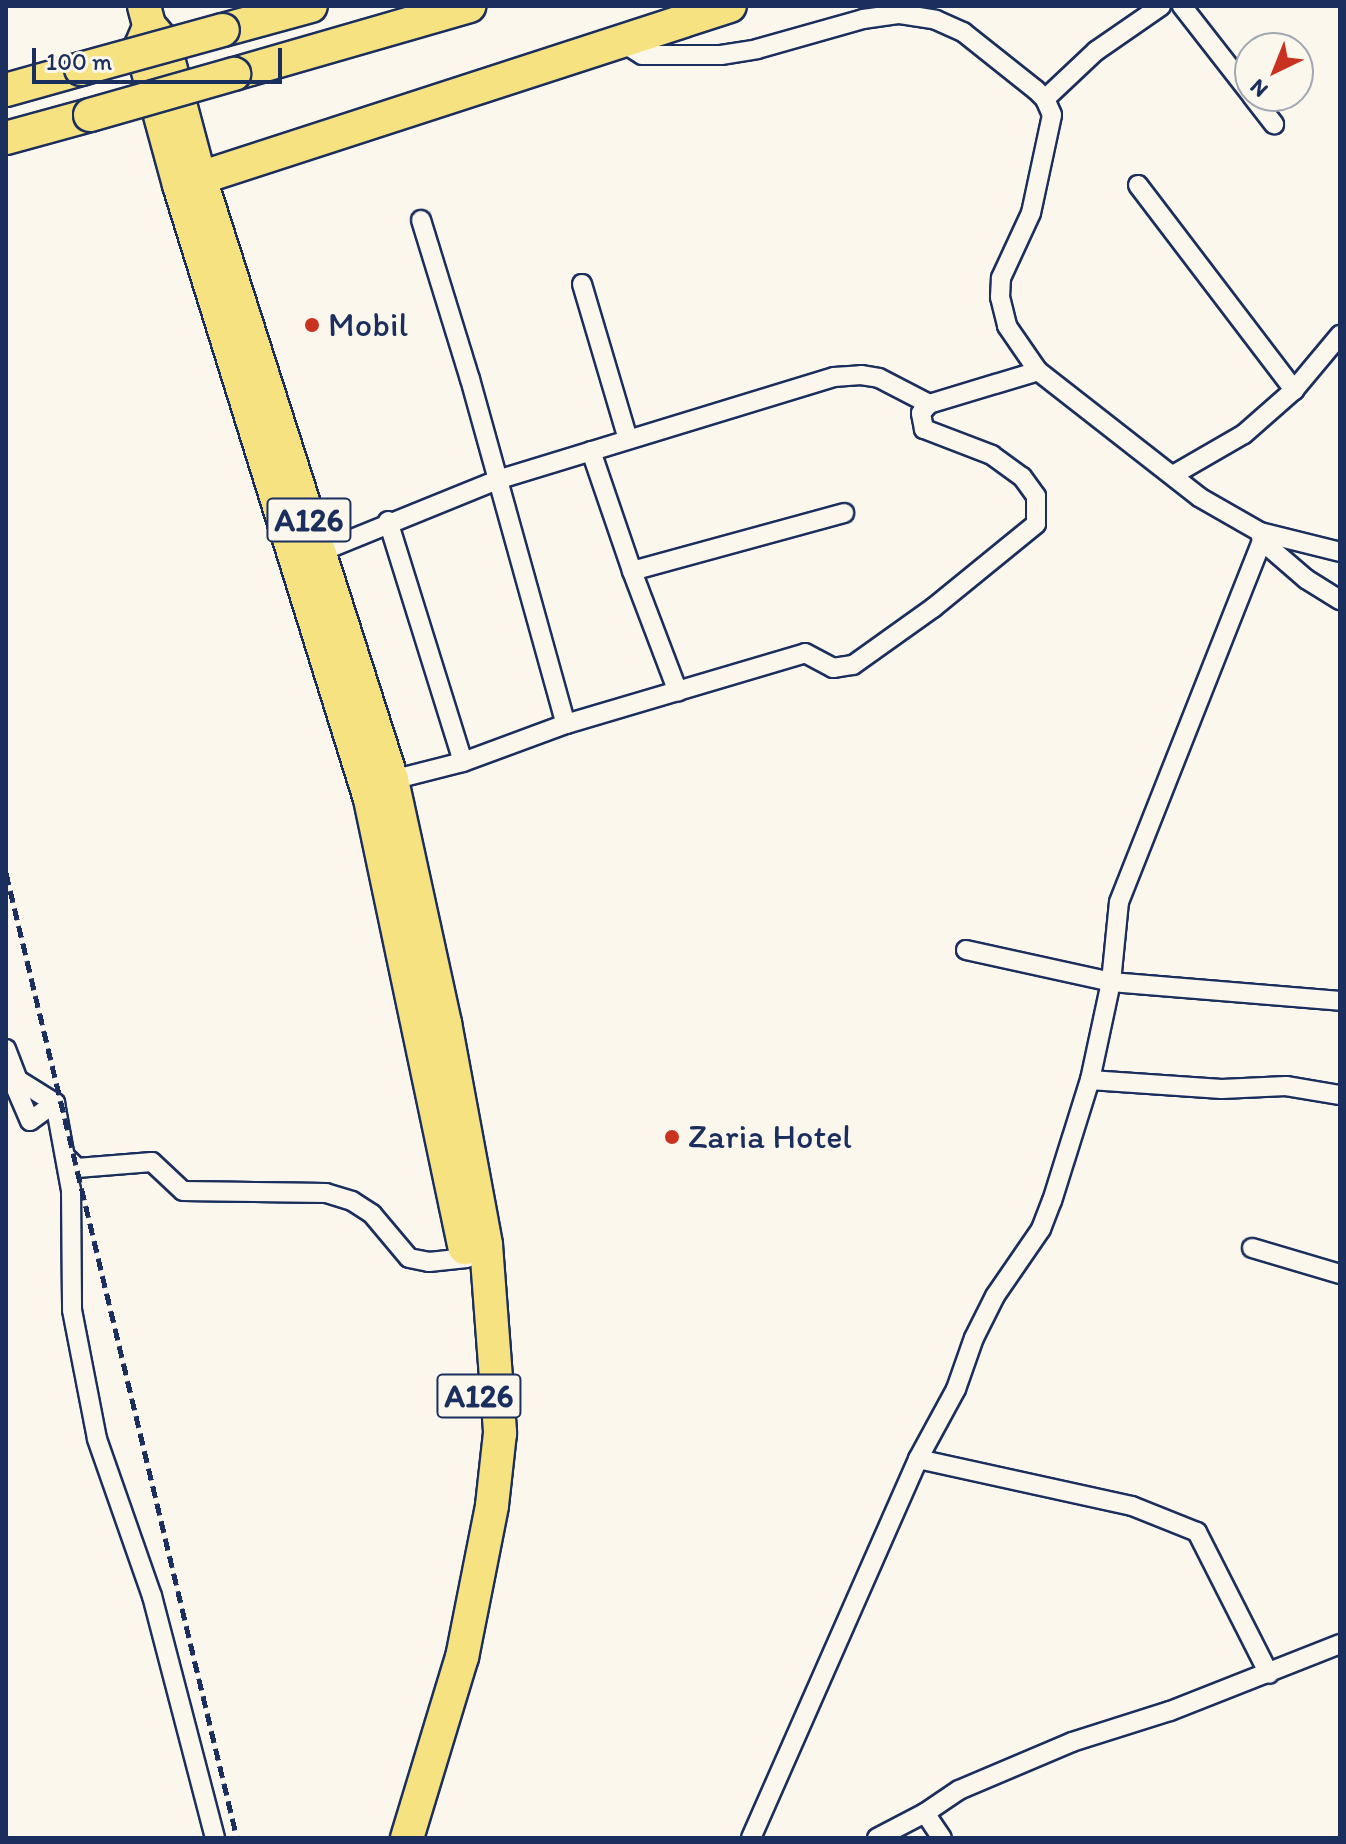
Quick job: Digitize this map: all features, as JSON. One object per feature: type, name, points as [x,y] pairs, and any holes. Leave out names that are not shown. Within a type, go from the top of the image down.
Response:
[{"type":"highway","points":[[6,90],[311,6]]},
{"type":"highway","points":[[6,138],[469,6]]},
{"type":"highway","points":[[200,178],[730,6]]},
{"type":"highway","name":"A126","points":[[147,16],[164,43],[200,178],[392,780],[445,1023],[481,1219],[500,1433],[481,1579],[462,1657],[407,1838]]},
{"type":"highway","name":"A126","points":[[147,16],[141,46],[179,185],[370,799],[467,1258],[480,1422],[473,1512],[455,1605],[386,1838]]},
{"type":"street","points":[[1045,99],[1096,51],[1161,6]]},
{"type":"street","points":[[1182,6],[1234,73]]},
{"type":"street","points":[[620,41],[642,55],[721,55],[757,49],[863,19],[887,15],[915,16],[963,32],[999,58],[1045,99],[1052,115],[1031,213],[1001,278],[1000,297],[1007,326],[1038,371],[1199,497],[1261,536],[1306,579],[1340,600]]},
{"type":"street","points":[[1264,112],[1274,124]]},
{"type":"street","points":[[1138,185],[1294,390]]},
{"type":"street","points":[[421,220],[566,724]]},
{"type":"street","points":[[582,284],[628,439]]},
{"type":"street","points":[[1173,475],[1244,434],[1294,390],[1340,335]]},
{"type":"street","points":[[392,780],[463,762],[566,724],[805,653],[833,668],[853,665],[944,599],[1036,524],[1036,496],[1022,477],[992,455],[924,429],[921,413],[929,404],[1038,371]]},
{"type":"street","points":[[320,552],[388,521],[497,480],[834,377],[861,375],[879,378],[929,404]]},
{"type":"street","points":[[591,451],[678,692]]},
{"type":"street","points":[[632,571],[844,513]]},
{"type":"street","points":[[388,521],[463,762]]},
{"type":"street","points":[[1261,536],[1340,552]]},
{"type":"street","points":[[751,1838],[918,1459],[956,1389],[974,1338],[995,1296],[1041,1229],[1090,1080],[1111,982],[1119,902],[1261,536]]},
{"type":"street","points":[[966,950],[1111,982],[1340,1001]]},
{"type":"street","points":[[6,1049],[18,1080],[55,1103],[71,1190],[72,1310],[97,1439],[152,1596],[215,1838]]},
{"type":"street","points":[[6,1067],[30,1121],[55,1103]]},
{"type":"street","points":[[1090,1080],[1222,1089],[1286,1086],[1340,1095]]},
{"type":"street","points":[[67,1158],[77,1168],[133,1161],[152,1162],[183,1191],[326,1193],[352,1201],[372,1214],[409,1258],[429,1262],[467,1258]]},
{"type":"street","points":[[1252,1248],[1340,1274]]},
{"type":"street","points":[[918,1459],[1132,1506],[1197,1532],[1269,1674]]},
{"type":"street","points":[[877,1838],[925,1813],[959,1790],[1008,1772],[1072,1742],[1170,1711],[1340,1644]]},
{"type":"street","points":[[925,1813],[942,1838]]},
{"type":"railway","points":[[6,873],[237,1838]]},
{"type":"place","name":"Mobil","points":[[312,325]]},
{"type":"place","name":"Zaria Hotel","points":[[672,1137]]}]
